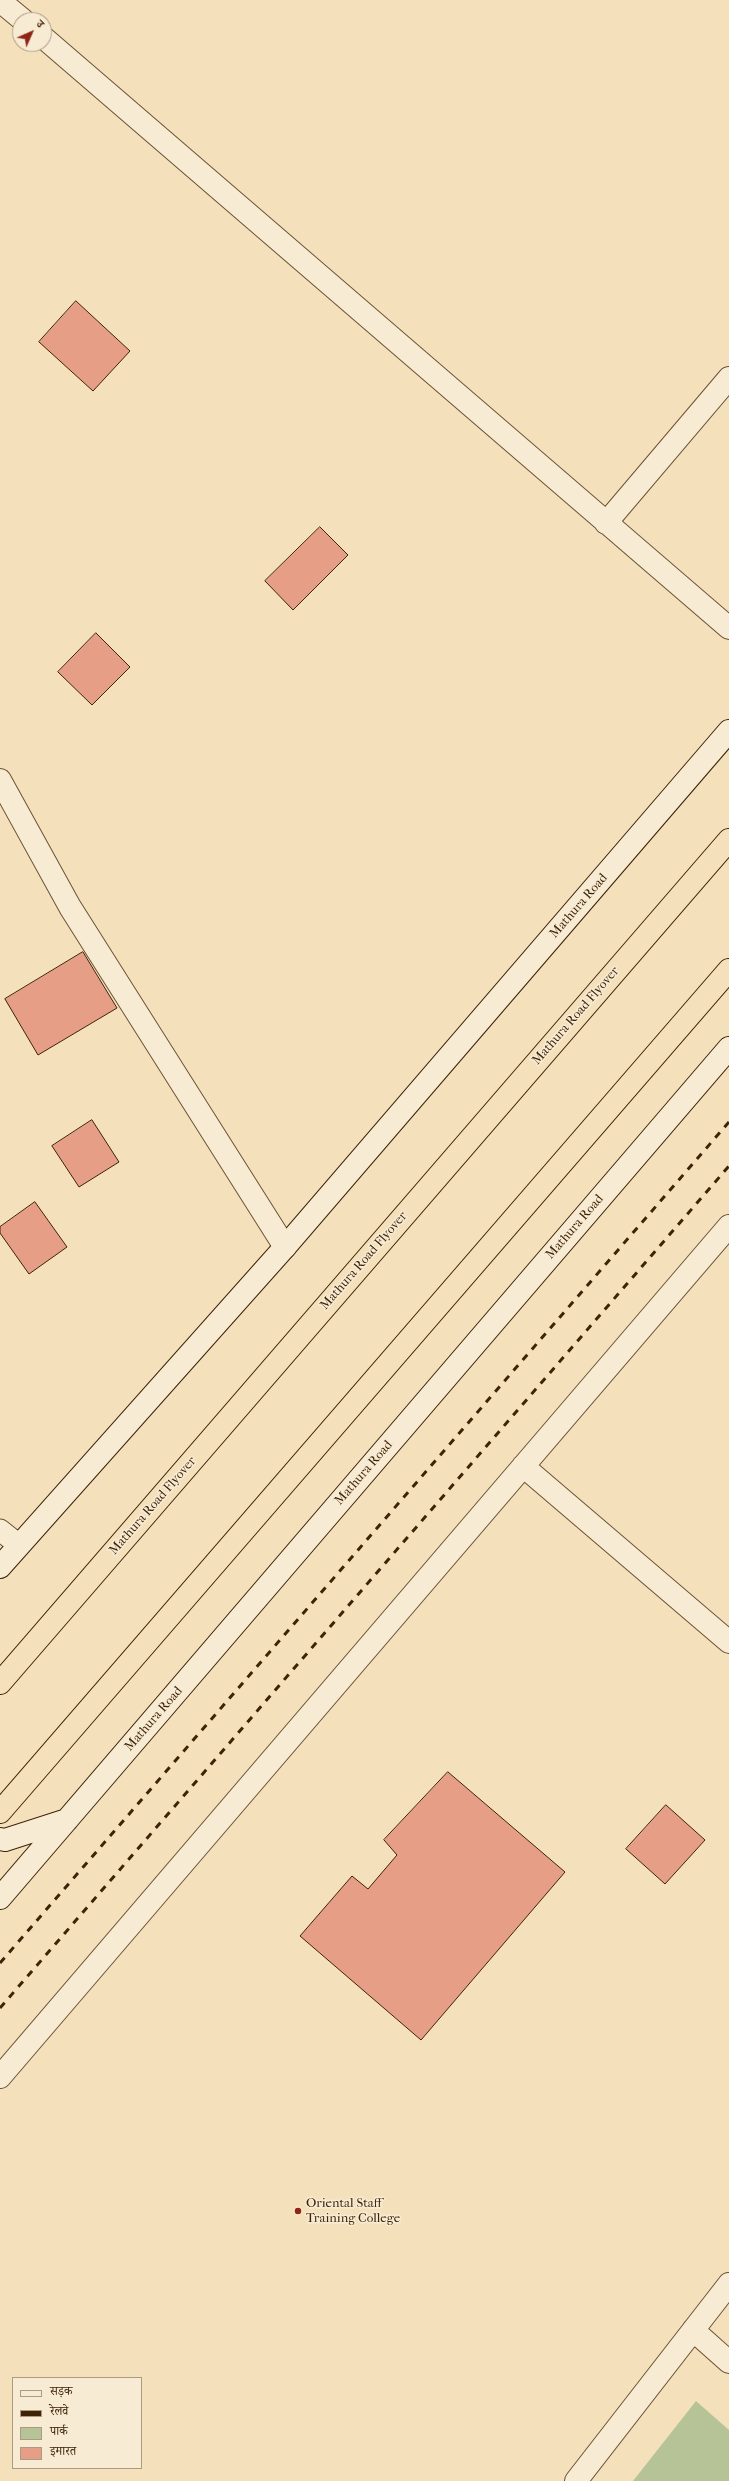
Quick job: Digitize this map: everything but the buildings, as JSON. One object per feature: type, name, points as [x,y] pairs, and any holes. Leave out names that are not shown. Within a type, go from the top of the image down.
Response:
[{"type":"highway","name":"Mathura Road Flyover","points":[[0,1683],[729,840]]},
{"type":"highway","points":[[0,1812],[729,970]]},
{"type":"street","points":[[0,1],[13,12]]},
{"type":"street","points":[[52,45],[729,628]]},
{"type":"street","points":[[606,523],[729,378]]},
{"type":"street","name":"Mathura Road","points":[[0,1567],[285,1247],[729,731]]},
{"type":"street","points":[[0,780],[70,907],[285,1247]]},
{"type":"street","name":"Mathura Road","points":[[0,1898],[729,1048]]},
{"type":"street","points":[[0,2076],[729,1226]]},
{"type":"street","points":[[523,1466],[729,1642]]},
{"type":"street","points":[[0,1839],[5,1840],[67,1820]]},
{"type":"street","points":[[576,2481],[729,2284]]},
{"type":"street","points":[[693,2330],[729,2362]]},
{"type":"lane","points":[[0,1530],[19,1545]]},
{"type":"green space","points":[[696,2401],[729,2430],[729,2481],[633,2481]]},
{"type":"railway","points":[[0,1963],[729,1122]]},
{"type":"railway","points":[[0,2008],[729,1166]]},
{"type":"place","name":"Oriental Staff Training College","points":[[298,2211]]}]
